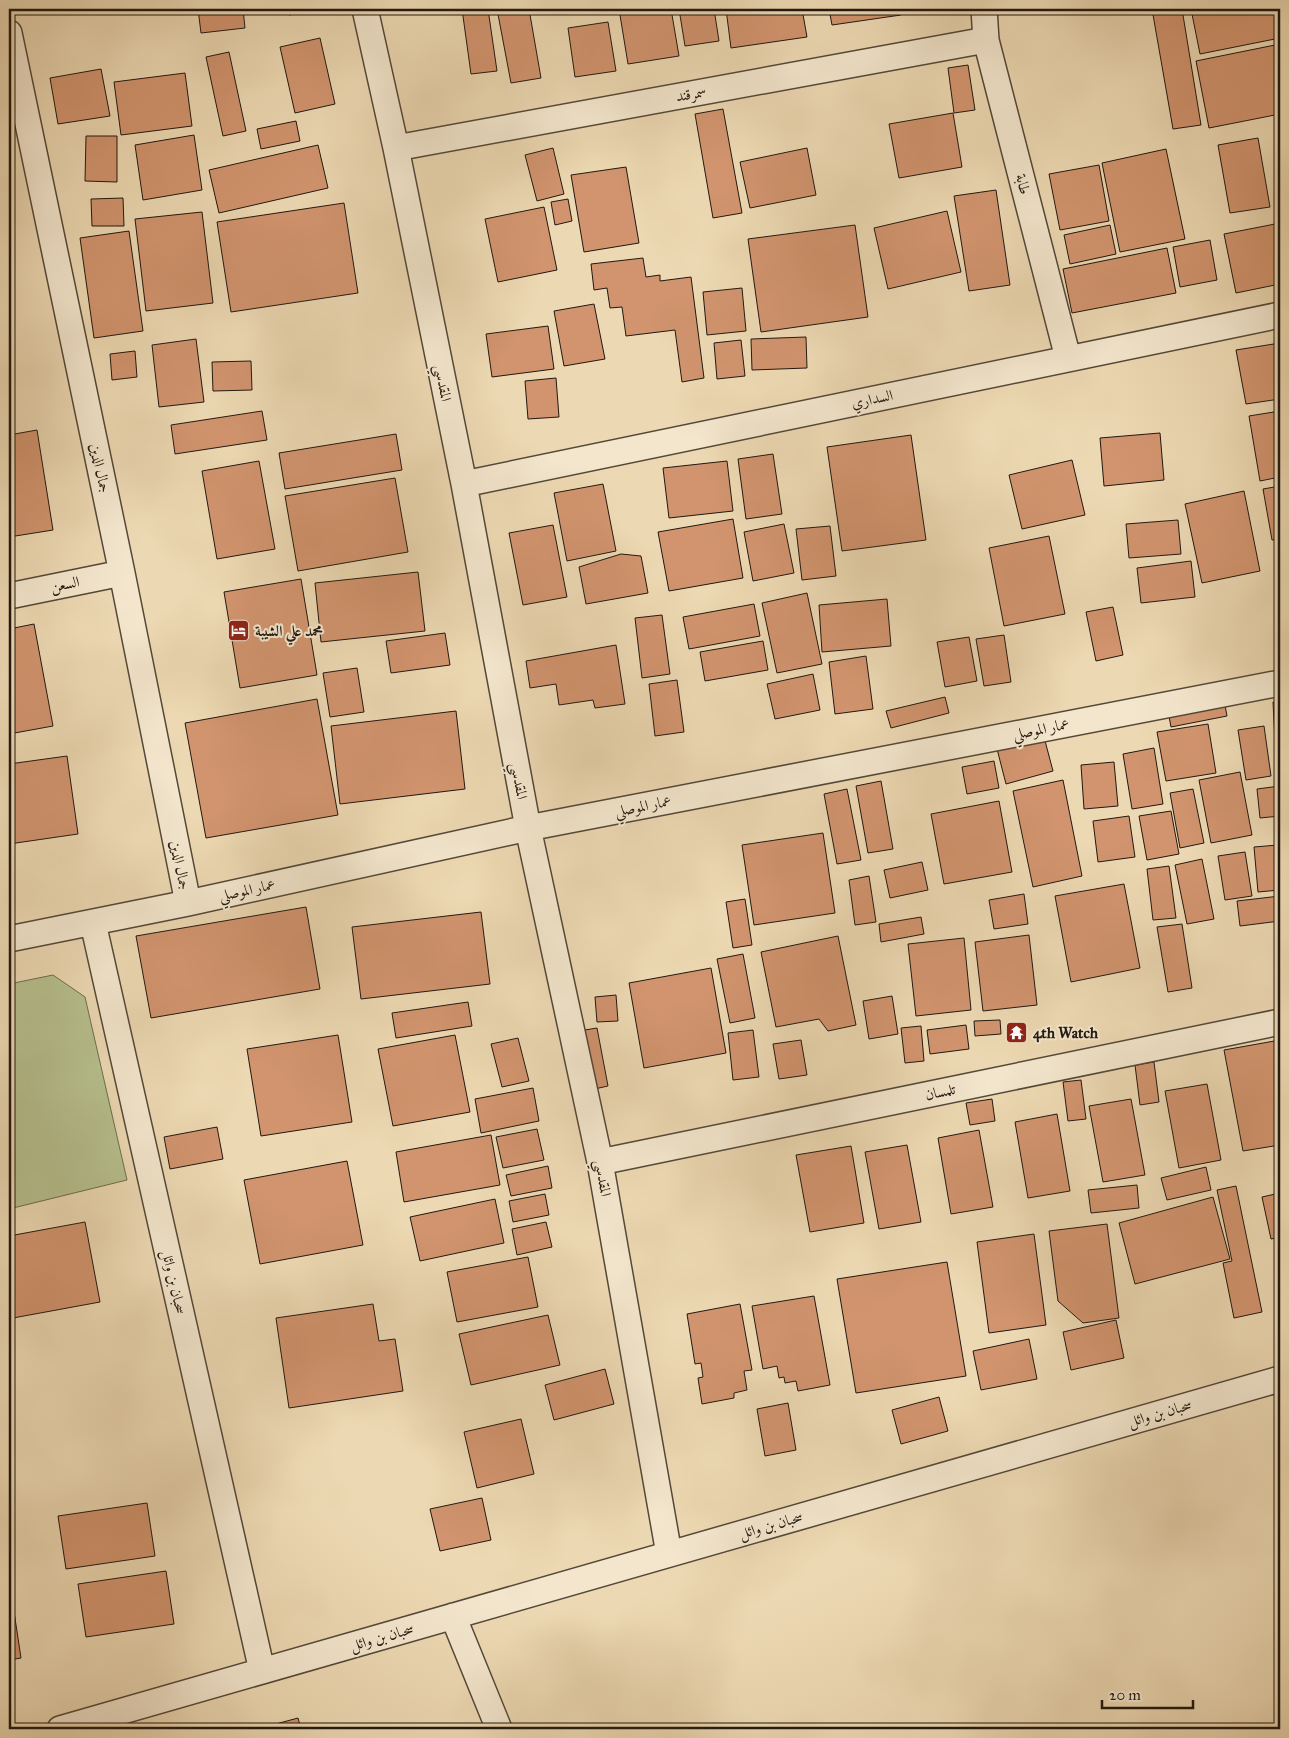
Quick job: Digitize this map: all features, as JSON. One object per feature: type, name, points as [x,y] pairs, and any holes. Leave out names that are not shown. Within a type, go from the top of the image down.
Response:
[{"type":"street","name":"المقدسي","points":[[365,9],[396,148],[464,484],[528,828],[600,1162],[669,1554]]},
{"type":"street","name":"طابة","points":[[984,9],[986,40],[1068,358]]},
{"type":"street","name":"جمال الدين","points":[[9,33],[122,573],[188,903]]},
{"type":"street","name":"سمرقند","points":[[396,148],[986,40]]},
{"type":"street","name":"السداري","points":[[464,484],[1280,315]]},
{"type":"street","name":"السعن","points":[[9,596],[122,573]]},
{"type":"street","name":"عمار الموصلي","points":[[9,939],[188,903],[528,828],[1280,683]]},
{"type":"street","name":"سحبان بن وائل","points":[[93,923],[262,1671]]},
{"type":"street","name":"تلمسان","points":[[600,1162],[1280,1022]]},
{"type":"street","name":"سحبان بن وائل","points":[[60,1729],[1280,1379]]},
{"type":"street","points":[[452,1616],[499,1729]]},
{"type":"green space","points":[[53,975],[85,997],[127,1180],[9,1209],[9,984]]},
{"type":"building","points":[[198,9],[243,9],[245,28],[201,33]]},
{"type":"building","points":[[288,9],[315,9],[315,10],[289,15]]},
{"type":"building","points":[[462,9],[488,9],[497,71],[471,74]]},
{"type":"building","points":[[497,9],[529,9],[541,78],[511,83]]},
{"type":"building","points":[[619,9],[671,9],[679,56],[628,64]]},
{"type":"building","points":[[679,9],[714,9],[719,41],[685,46]]},
{"type":"building","points":[[726,9],[802,9],[807,37],[731,48]]},
{"type":"building","points":[[829,9],[900,9],[901,15],[832,25]]},
{"type":"building","points":[[1049,9],[1068,9],[1050,12]]},
{"type":"building","points":[[1152,9],[1182,9],[1201,125],[1173,129]]},
{"type":"building","points":[[1218,9],[1277,9],[1280,38],[1200,54],[1192,14]]},
{"type":"building","points":[[608,22],[616,71],[575,77],[568,28]]},
{"type":"building","points":[[320,38],[335,104],[295,113],[280,47]]},
{"type":"building","points":[[1280,44],[1280,114],[1209,128],[1196,61]]},
{"type":"building","points":[[229,52],[246,131],[223,136],[206,57]]},
{"type":"building","points":[[968,65],[975,110],[954,113],[948,68]]},
{"type":"building","points":[[101,69],[110,116],[58,124],[50,78]]},
{"type":"building","points":[[185,73],[192,126],[121,135],[114,82]]},
{"type":"building","points":[[723,109],[742,213],[713,218],[695,114]]},
{"type":"building","points":[[953,113],[962,167],[899,178],[889,124]]},
{"type":"building","points":[[296,121],[300,141],[261,149],[257,129]]},
{"type":"building","points":[[194,135],[202,190],[143,200],[135,145]]},
{"type":"building","points":[[86,136],[117,136],[117,182],[85,181]]},
{"type":"building","points":[[1258,138],[1270,207],[1230,213],[1218,145]]},
{"type":"building","points":[[318,145],[328,188],[219,213],[209,170]]},
{"type":"building","points":[[553,148],[564,194],[537,201],[525,155]]},
{"type":"building","points":[[807,148],[816,195],[750,208],[740,162]]},
{"type":"building","points":[[1166,149],[1185,239],[1120,252],[1102,163]]},
{"type":"building","points":[[1099,165],[1109,221],[1060,230],[1049,174]]},
{"type":"building","points":[[626,167],[639,243],[584,252],[571,175]]},
{"type":"building","points":[[996,190],[1010,285],[969,291],[954,196]]},
{"type":"building","points":[[123,198],[124,226],[92,226],[91,199]]},
{"type":"building","points":[[568,199],[572,221],[555,225],[551,202]]},
{"type":"building","points":[[344,203],[358,293],[231,312],[217,222]]},
{"type":"building","points":[[544,207],[557,270],[498,282],[485,219]]},
{"type":"building","points":[[947,211],[961,272],[888,289],[874,228]]},
{"type":"building","points":[[202,212],[213,303],[146,311],[135,219]]},
{"type":"building","points":[[1280,223],[1280,284],[1236,293],[1224,234]]},
{"type":"building","points":[[855,225],[868,317],[761,332],[748,239]]},
{"type":"building","points":[[1110,225],[1116,254],[1070,264],[1064,235]]},
{"type":"building","points":[[129,231],[143,331],[94,338],[80,238]]},
{"type":"building","points":[[1210,240],[1217,280],[1180,287],[1173,247]]},
{"type":"building","points":[[1167,248],[1176,293],[1072,313],[1063,269]]},
{"type":"building","points":[[643,258],[646,277],[660,275],[660,281],[691,277],[704,378],[682,382],[675,330],[626,336],[622,307],[610,308],[607,288],[594,290],[591,264]]},
{"type":"building","points":[[742,288],[746,331],[707,335],[703,292]]},
{"type":"building","points":[[594,304],[605,359],[564,366],[554,311]]},
{"type":"building","points":[[548,326],[554,369],[492,377],[486,334]]},
{"type":"building","points":[[806,337],[807,368],[752,370],[751,339]]},
{"type":"building","points":[[196,339],[204,402],[159,407],[152,345]]},
{"type":"building","points":[[741,340],[745,376],[717,379],[714,343]]},
{"type":"building","points":[[1280,343],[1280,399],[1246,404],[1236,350]]},
{"type":"building","points":[[135,351],[137,377],[112,380],[110,354]]},
{"type":"building","points":[[251,361],[252,390],[213,391],[212,362]]},
{"type":"building","points":[[556,378],[559,417],[528,419],[525,381]]},
{"type":"building","points":[[262,411],[267,440],[175,454],[171,425]]},
{"type":"building","points":[[1280,411],[1280,477],[1260,481],[1249,416]]},
{"type":"building","points":[[37,430],[53,530],[9,537],[9,435]]},
{"type":"building","points":[[1160,433],[1164,480],[1104,486],[1100,438]]},
{"type":"building","points":[[396,434],[402,470],[285,489],[279,453]]},
{"type":"building","points":[[911,435],[926,540],[842,551],[827,447]]},
{"type":"building","points":[[773,454],[782,514],[746,519],[738,459]]},
{"type":"building","points":[[1072,460],[1085,515],[1022,529],[1009,475]]},
{"type":"building","points":[[259,461],[275,549],[217,559],[202,471]]},
{"type":"building","points":[[727,461],[733,511],[669,518],[663,468]]},
{"type":"building","points":[[395,478],[408,552],[298,571],[285,496]]},
{"type":"building","points":[[603,484],[616,551],[567,561],[554,493]]},
{"type":"building","points":[[1280,486],[1280,539],[1272,540],[1263,489]]},
{"type":"building","points":[[1244,491],[1260,571],[1202,583],[1185,504]]},
{"type":"building","points":[[733,519],[743,578],[669,591],[658,532]]},
{"type":"building","points":[[1178,520],[1181,554],[1129,558],[1126,524]]},
{"type":"building","points":[[784,524],[794,573],[753,581],[744,532]]},
{"type":"building","points":[[553,525],[567,597],[523,605],[509,533]]},
{"type":"building","points":[[830,526],[836,576],[802,580],[796,529]]},
{"type":"building","points":[[1049,536],[1065,614],[1004,626],[989,548]]},
{"type":"building","points":[[621,554],[641,556],[648,593],[586,604],[579,567]]},
{"type":"building","points":[[1191,561],[1195,597],[1141,603],[1137,568]]},
{"type":"building","points":[[418,572],[425,631],[321,642],[315,583]]},
{"type":"building","points":[[301,579],[317,675],[240,688],[224,592]]},
{"type":"building","points":[[807,593],[822,664],[777,673],[762,603]]},
{"type":"building","points":[[887,599],[891,646],[822,652],[819,605]]},
{"type":"building","points":[[754,604],[760,636],[689,649],[683,617]]},
{"type":"building","points":[[1113,607],[1123,655],[1096,661],[1086,612]]},
{"type":"building","points":[[662,615],[670,674],[642,678],[635,618]]},
{"type":"building","points":[[34,624],[53,726],[9,734],[9,629]]},
{"type":"building","points":[[445,633],[450,665],[391,673],[386,641]]},
{"type":"building","points":[[1004,635],[1011,682],[984,686],[976,639]]},
{"type":"building","points":[[969,637],[977,681],[945,687],[937,642]]},
{"type":"building","points":[[763,641],[768,670],[705,681],[700,652]]},
{"type":"building","points":[[616,645],[625,704],[595,708],[593,700],[559,705],[556,684],[530,688],[526,661]]},
{"type":"building","points":[[866,656],[873,709],[835,714],[829,662]]},
{"type":"building","points":[[357,668],[364,712],[330,717],[323,673]]},
{"type":"building","points":[[813,674],[820,710],[775,719],[767,684]]},
{"type":"building","points":[[677,680],[684,732],[655,736],[649,684]]},
{"type":"building","points":[[945,697],[949,713],[891,728],[886,711]]},
{"type":"building","points":[[317,699],[338,815],[206,838],[185,723]]},
{"type":"building","points":[[1224,700],[1227,716],[1171,727],[1168,711]]},
{"type":"building","points":[[1273,702],[1280,702],[1280,760],[1276,760]]},
{"type":"building","points":[[456,711],[465,789],[340,804],[331,726]]},
{"type":"building","points":[[1208,724],[1216,773],[1166,781],[1157,732]]},
{"type":"building","points":[[1264,726],[1271,776],[1246,780],[1238,730]]},
{"type":"building","points":[[1044,737],[1053,771],[1006,784],[997,749]]},
{"type":"building","points":[[1154,748],[1163,804],[1132,809],[1123,754]]},
{"type":"building","points":[[67,756],[78,834],[9,844],[9,764]]},
{"type":"building","points":[[994,761],[999,788],[967,794],[962,767]]},
{"type":"building","points":[[1114,762],[1118,806],[1084,809],[1081,765]]},
{"type":"building","points":[[1240,772],[1252,835],[1211,843],[1199,780]]},
{"type":"building","points":[[1063,780],[1082,876],[1033,887],[1013,791]]},
{"type":"building","points":[[881,781],[893,849],[868,853],[856,786]]},
{"type":"building","points":[[1280,786],[1280,816],[1260,818],[1257,789]]},
{"type":"building","points":[[847,789],[861,860],[837,864],[824,794]]},
{"type":"building","points":[[1193,789],[1204,843],[1180,848],[1170,793]]},
{"type":"building","points":[[999,801],[1012,872],[944,884],[931,814]]},
{"type":"building","points":[[1171,811],[1179,854],[1147,860],[1139,816]]},
{"type":"building","points":[[1129,816],[1135,857],[1098,862],[1093,821]]},
{"type":"building","points":[[823,833],[835,913],[754,925],[742,845]]},
{"type":"building","points":[[1278,845],[1280,890],[1258,892],[1254,847]]},
{"type":"building","points":[[1245,852],[1252,896],[1225,900],[1218,856]]},
{"type":"building","points":[[1202,859],[1214,919],[1187,924],[1175,865]]},
{"type":"building","points":[[922,862],[928,890],[890,898],[884,870]]},
{"type":"building","points":[[1169,866],[1176,918],[1153,920],[1147,869]]},
{"type":"building","points":[[869,876],[876,922],[855,925],[849,880]]},
{"type":"building","points":[[1124,884],[1140,968],[1071,982],[1055,896]]},
{"type":"building","points":[[1024,894],[1028,924],[994,929],[989,900]]},
{"type":"building","points":[[1280,896],[1280,921],[1240,926],[1237,901]]},
{"type":"building","points":[[745,899],[752,945],[733,948],[726,902]]},
{"type":"building","points":[[306,907],[320,989],[151,1018],[136,936]]},
{"type":"building","points":[[481,912],[490,984],[361,999],[352,927]]},
{"type":"building","points":[[921,917],[924,934],[881,942],[879,924]]},
{"type":"building","points":[[1182,924],[1192,988],[1168,992],[1157,927]]},
{"type":"building","points":[[1029,935],[1037,1005],[983,1011],[975,942]]},
{"type":"building","points":[[838,936],[856,1025],[828,1031],[819,1019],[776,1027],[761,952]]},
{"type":"building","points":[[964,938],[971,1010],[916,1016],[908,944]]},
{"type":"building","points":[[743,954],[755,1018],[730,1023],[717,959]]},
{"type":"building","points":[[711,968],[726,1053],[644,1068],[629,983]]},
{"type":"building","points":[[616,995],[618,1021],[597,1022],[595,997]]},
{"type":"building","points":[[892,996],[898,1034],[869,1039],[863,1001]]},
{"type":"building","points":[[468,1002],[472,1026],[396,1038],[392,1013]]},
{"type":"building","points":[[1000,1020],[1001,1034],[975,1036],[974,1021]]},
{"type":"building","points":[[966,1025],[969,1049],[930,1054],[927,1030]]},
{"type":"building","points":[[921,1026],[924,1061],[905,1063],[901,1028]]},
{"type":"building","points":[[597,1028],[608,1086],[590,1090],[579,1031]]},
{"type":"building","points":[[753,1030],[759,1077],[733,1080],[728,1033]]},
{"type":"building","points":[[338,1035],[352,1122],[261,1136],[247,1049]]},
{"type":"building","points":[[455,1035],[470,1112],[393,1126],[378,1049]]},
{"type":"building","points":[[518,1038],[529,1081],[502,1087],[491,1044]]},
{"type":"building","points":[[801,1040],[807,1075],[779,1079],[773,1044]]},
{"type":"building","points":[[1280,1040],[1280,1145],[1243,1151],[1224,1050]]},
{"type":"building","points":[[1154,1062],[1159,1102],[1140,1105],[1135,1065]]},
{"type":"building","points":[[1081,1080],[1086,1119],[1068,1121],[1063,1082]]},
{"type":"building","points":[[1207,1084],[1221,1160],[1179,1168],[1165,1091]]},
{"type":"building","points":[[533,1088],[539,1121],[481,1133],[475,1099]]},
{"type":"building","points":[[992,1099],[995,1121],[970,1125],[966,1103]]},
{"type":"building","points":[[1131,1099],[1145,1175],[1103,1182],[1089,1106]]},
{"type":"building","points":[[1057,1114],[1070,1191],[1028,1198],[1015,1122]]},
{"type":"building","points":[[217,1127],[223,1159],[170,1169],[164,1137]]},
{"type":"building","points":[[537,1129],[544,1160],[503,1168],[496,1137]]},
{"type":"building","points":[[979,1130],[993,1207],[951,1214],[938,1138]]},
{"type":"building","points":[[491,1135],[500,1185],[404,1202],[396,1152]]},
{"type":"building","points":[[907,1145],[921,1222],[879,1229],[865,1152]]},
{"type":"building","points":[[851,1146],[864,1223],[810,1232],[796,1155]]},
{"type":"building","points":[[347,1161],[363,1245],[260,1264],[244,1180]]},
{"type":"building","points":[[548,1166],[552,1188],[511,1196],[506,1175]]},
{"type":"building","points":[[1206,1167],[1211,1190],[1167,1200],[1161,1178]]},
{"type":"building","points":[[1137,1185],[1139,1208],[1091,1213],[1088,1190]]},
{"type":"building","points":[[1236,1186],[1262,1312],[1234,1318],[1223,1263],[1232,1261],[1217,1190]]},
{"type":"building","points":[[1280,1193],[1280,1237],[1271,1239],[1262,1197]]},
{"type":"building","points":[[545,1194],[549,1215],[513,1222],[509,1201]]},
{"type":"building","points":[[1213,1197],[1230,1259],[1135,1284],[1119,1223]]},
{"type":"building","points":[[495,1199],[504,1243],[420,1261],[410,1217]]},
{"type":"building","points":[[85,1222],[100,1302],[13,1318],[9,1298],[9,1236]]},
{"type":"building","points":[[546,1222],[552,1247],[517,1255],[512,1229]]},
{"type":"building","points":[[1107,1224],[1119,1318],[1083,1323],[1058,1301],[1049,1231]]},
{"type":"building","points":[[1034,1234],[1046,1325],[989,1333],[977,1242]]},
{"type":"building","points":[[528,1257],[538,1307],[457,1322],[447,1272]]},
{"type":"building","points":[[947,1262],[966,1376],[856,1393],[837,1279]]},
{"type":"building","points":[[814,1296],[830,1385],[798,1391],[796,1381],[785,1383],[784,1377],[779,1378],[777,1366],[763,1369],[752,1306]]},
{"type":"building","points":[[373,1304],[379,1341],[395,1339],[403,1391],[289,1408],[276,1318]]},
{"type":"building","points":[[740,1304],[752,1370],[744,1371],[747,1390],[734,1393],[734,1398],[702,1404],[698,1378],[703,1377],[701,1363],[695,1364],[687,1314]]},
{"type":"building","points":[[548,1315],[560,1365],[471,1385],[459,1334]]},
{"type":"building","points":[[1116,1320],[1124,1358],[1071,1370],[1063,1332]]},
{"type":"building","points":[[1029,1339],[1037,1379],[981,1390],[973,1351]]},
{"type":"building","points":[[605,1369],[614,1404],[554,1420],[545,1385]]},
{"type":"building","points":[[939,1397],[948,1431],[901,1444],[892,1410]]},
{"type":"building","points":[[788,1403],[796,1450],[765,1456],[757,1409]]},
{"type":"building","points":[[521,1419],[534,1474],[477,1488],[464,1432]]},
{"type":"building","points":[[482,1498],[491,1540],[440,1551],[430,1509]]},
{"type":"building","points":[[147,1503],[155,1556],[66,1569],[58,1516]]},
{"type":"building","points":[[166,1571],[174,1624],[86,1637],[78,1584]]},
{"type":"building","points":[[9,1605],[13,1605],[21,1658],[9,1660]]},
{"type":"building","points":[[298,1718],[301,1729],[261,1728]]},
{"type":"place","name":"محمد علي الشيبة","points":[[239,631]]},
{"type":"place","name":"4th Watch","points":[[1017,1033]]}]
